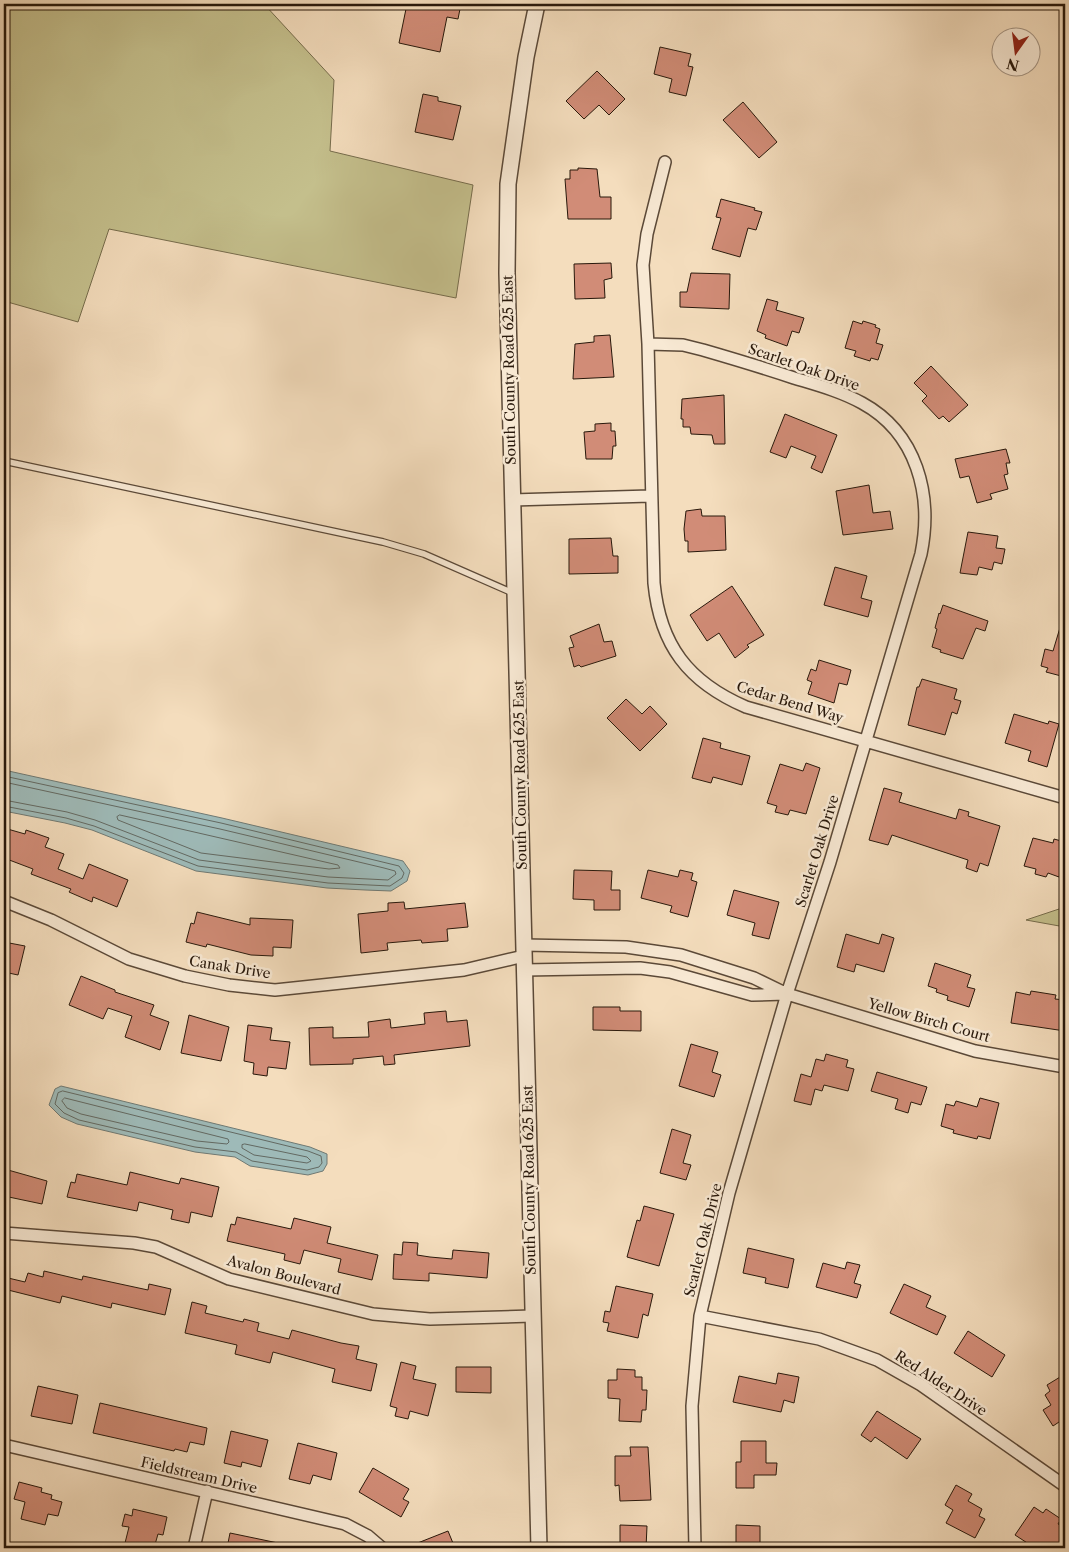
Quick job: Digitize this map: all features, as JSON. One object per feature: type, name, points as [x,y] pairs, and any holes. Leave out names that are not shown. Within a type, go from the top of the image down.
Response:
[{"type":"street","name":"South County Road 625 East","points":[[537,4],[526,57],[508,184],[506,273],[539,1548]]},
{"type":"street","name":"Cedar Bend Way","points":[[665,162],[647,234],[643,265],[648,344],[650,496],[656,606],[662,629],[673,650],[687,669],[711,689],[746,706],[1065,798]]},
{"type":"street","name":"Scarlet Oak Drive","points":[[648,344],[683,345],[704,350],[842,393],[863,404],[882,417],[898,434],[910,453],[919,474],[925,497],[925,531],[921,554],[830,862],[787,994],[729,1193],[700,1316],[692,1406],[695,1548]]},
{"type":"street","points":[[512,500],[650,496]]},
{"type":"street","name":"Canak Drive","points":[[4,901],[51,920],[129,959],[185,976],[238,986],[275,990],[464,970],[524,957]]},
{"type":"street","name":"Yellow Birch Court","points":[[524,957],[626,947],[681,955],[754,978],[787,994],[975,1051],[1065,1067]]},
{"type":"street","name":"Yellow Birch Court","points":[[524,957],[670,972],[752,995],[787,994]]},
{"type":"street","name":"Avalon Boulevard","points":[[4,1233],[134,1243],[156,1247],[229,1278],[373,1314],[430,1320],[532,1316]]},
{"type":"street","name":"Red Alder Drive","points":[[700,1316],[819,1339],[877,1360],[921,1385],[1065,1486]]},
{"type":"street","name":"Fieldstream Drive","points":[[4,1445],[345,1524],[368,1536],[382,1548]]},
{"type":"street","points":[[194,1548],[207,1491]]},
{"type":"lane","points":[[4,461],[382,542],[424,554],[515,594]]},
{"type":"shaded area","points":[[4,4],[264,4],[334,80],[330,151],[473,185],[456,298],[109,229],[78,322],[4,301]]},
{"type":"shaded area","points":[[1065,907],[1065,927],[1026,920]]},
{"type":"water","points":[[4,770],[387,857],[403,861],[410,871],[407,881],[391,891],[327,888],[196,871],[92,830],[4,811]]},
{"type":"water","points":[[61,1086],[310,1147],[327,1154],[327,1164],[323,1171],[308,1175],[250,1166],[235,1157],[195,1152],[77,1124],[61,1117],[49,1105],[55,1089]]},
{"type":"building","points":[[407,4],[461,4],[458,19],[447,17],[440,52],[399,43]]},
{"type":"building","points":[[660,47],[691,54],[688,66],[693,67],[686,96],[669,92],[672,79],[654,74]]},
{"type":"building","points":[[597,71],[625,99],[609,115],[599,105],[584,119],[566,101]]},
{"type":"building","points":[[423,94],[438,97],[438,101],[461,106],[453,140],[415,132]]},
{"type":"building","points":[[743,102],[777,142],[759,158],[723,120]]},
{"type":"building","points":[[578,168],[597,169],[600,197],[611,197],[611,219],[568,219],[565,179],[570,179],[570,170],[578,170]]},
{"type":"building","points":[[721,199],[755,208],[754,210],[762,212],[756,230],[748,228],[740,257],[712,249],[721,218],[716,217]]},
{"type":"building","points":[[611,263],[612,278],[604,280],[605,298],[575,299],[574,264]]},
{"type":"building","points":[[691,273],[730,274],[729,309],[680,307],[680,292],[687,292]]},
{"type":"building","points":[[767,299],[778,302],[776,310],[804,318],[799,333],[792,331],[787,346],[765,338],[766,335],[757,331]]},
{"type":"building","points":[[853,321],[862,324],[863,321],[876,325],[875,327],[880,329],[876,343],[883,345],[878,360],[871,358],[870,361],[854,356],[856,351],[845,348]]},
{"type":"building","points":[[610,335],[614,377],[573,379],[575,344],[594,342],[594,336]]},
{"type":"building","points":[[931,366],[968,405],[949,422],[943,416],[939,419],[922,401],[927,396],[914,383]]},
{"type":"building","points":[[724,395],[725,444],[714,444],[712,435],[691,434],[690,427],[683,427],[683,419],[681,419],[682,399]]},
{"type":"building","points":[[785,414],[837,435],[822,473],[811,468],[816,456],[791,446],[786,458],[770,452]]},
{"type":"building","points":[[611,423],[611,431],[615,431],[616,446],[613,446],[612,459],[586,459],[584,432],[595,431],[595,424]]},
{"type":"building","points":[[1006,449],[1010,463],[1006,463],[1008,474],[1004,475],[1008,489],[990,494],[992,499],[977,503],[969,476],[960,478],[955,459]]},
{"type":"building","points":[[869,485],[873,513],[890,511],[893,529],[843,535],[836,491]]},
{"type":"building","points":[[701,509],[702,516],[725,516],[726,550],[688,552],[688,541],[685,541],[684,529],[686,511]]},
{"type":"building","points":[[968,532],[998,536],[996,548],[1005,549],[1002,564],[994,562],[992,570],[979,567],[977,575],[960,573]]},
{"type":"building","points":[[611,538],[613,556],[618,556],[618,573],[569,574],[569,539]]},
{"type":"building","points":[[835,567],[867,576],[861,598],[872,601],[868,617],[824,605]]},
{"type":"building","points":[[732,586],[764,635],[747,645],[749,647],[735,658],[719,633],[707,641],[690,615]]},
{"type":"building","points":[[943,605],[988,621],[985,631],[976,628],[963,659],[940,652],[941,650],[932,647],[937,629],[935,628]]},
{"type":"building","points":[[1062,621],[1065,621],[1065,677],[1046,672],[1048,668],[1041,666],[1045,649],[1053,651]]},
{"type":"building","points":[[599,624],[604,642],[612,641],[616,656],[581,667],[579,665],[574,667],[569,648],[574,647],[570,636]]},
{"type":"building","points":[[819,660],[851,670],[847,685],[839,683],[834,703],[808,694],[812,682],[807,680],[811,669],[816,671]]},
{"type":"building","points":[[922,679],[957,689],[954,699],[961,701],[957,714],[952,712],[945,735],[908,725],[917,687],[919,687]]},
{"type":"building","points":[[626,699],[642,714],[650,706],[667,724],[640,751],[607,718]]},
{"type":"building","points":[[1014,714],[1048,724],[1049,721],[1059,724],[1047,767],[1028,761],[1031,751],[1005,743]]},
{"type":"building","points":[[703,738],[721,743],[720,748],[750,756],[742,785],[713,777],[711,783],[692,778]]},
{"type":"building","points":[[806,763],[820,768],[806,814],[790,810],[788,815],[775,812],[777,806],[767,803],[780,764],[803,771]]},
{"type":"building","points":[[884,788],[902,793],[899,802],[956,819],[959,809],[969,812],[968,816],[1000,826],[988,866],[980,863],[977,872],[966,868],[968,860],[892,835],[888,845],[869,840]]},
{"type":"building","points":[[4,828],[25,834],[26,830],[49,838],[45,847],[64,854],[58,869],[83,879],[89,864],[128,880],[117,907],[93,897],[92,902],[69,892],[71,889],[31,874],[33,869],[4,858]]},
{"type":"building","points":[[1033,838],[1053,843],[1054,839],[1065,842],[1065,857],[1059,877],[1048,873],[1046,877],[1035,874],[1036,869],[1024,866]]},
{"type":"building","points":[[574,870],[612,871],[611,890],[620,890],[620,910],[594,910],[594,900],[573,899]]},
{"type":"building","points":[[648,870],[678,877],[680,870],[693,873],[691,880],[697,882],[688,917],[670,912],[672,906],[641,898]]},
{"type":"building","points":[[734,890],[779,902],[769,939],[752,935],[755,923],[727,915]]},
{"type":"building","points":[[404,902],[405,909],[465,903],[468,927],[447,929],[448,941],[422,943],[421,940],[387,943],[388,950],[361,953],[358,914],[388,911],[388,903]]},
{"type":"building","points":[[197,912],[250,925],[250,918],[293,920],[291,948],[273,947],[273,956],[251,955],[207,944],[206,947],[186,942],[191,923],[194,924]]},
{"type":"building","points":[[846,934],[879,944],[882,934],[894,938],[884,972],[856,964],[854,972],[837,967]]},
{"type":"building","points":[[4,942],[25,946],[18,975],[4,972]]},
{"type":"building","points":[[935,963],[971,975],[967,987],[975,989],[969,1007],[947,1000],[948,996],[936,992],[937,989],[928,986]]},
{"type":"building","points":[[81,976],[115,990],[115,992],[154,1005],[150,1015],[169,1022],[160,1050],[125,1037],[132,1016],[108,1008],[103,1019],[69,1005]]},
{"type":"building","points":[[1031,991],[1056,995],[1055,999],[1065,1000],[1065,1031],[1011,1023],[1016,992],[1030,995]]},
{"type":"building","points":[[593,1007],[620,1007],[620,1011],[641,1011],[641,1031],[593,1030]]},
{"type":"building","points":[[446,1011],[447,1022],[467,1020],[470,1046],[394,1055],[395,1064],[384,1065],[383,1056],[353,1059],[353,1064],[310,1065],[309,1028],[333,1027],[333,1038],[369,1037],[368,1022],[390,1019],[391,1028],[425,1024],[424,1013]]},
{"type":"building","points":[[189,1015],[229,1027],[221,1061],[181,1053]]},
{"type":"building","points":[[248,1025],[272,1028],[270,1040],[290,1042],[286,1069],[268,1067],[267,1076],[253,1074],[254,1063],[244,1061]]},
{"type":"building","points":[[691,1044],[718,1052],[712,1072],[721,1075],[714,1097],[679,1086]]},
{"type":"building","points":[[826,1054],[848,1060],[846,1067],[854,1069],[848,1091],[824,1085],[822,1091],[815,1089],[811,1105],[794,1101],[801,1074],[811,1077],[816,1059],[824,1061]]},
{"type":"building","points":[[877,1072],[927,1087],[921,1105],[911,1102],[908,1113],[895,1109],[898,1099],[871,1091]]},
{"type":"building","points":[[980,1098],[999,1103],[990,1139],[978,1136],[977,1139],[953,1133],[954,1130],[941,1126],[946,1104],[954,1106],[956,1101],[977,1107]]},
{"type":"building","points":[[672,1129],[691,1135],[683,1163],[691,1165],[686,1180],[660,1173]]},
{"type":"building","points":[[8,1170],[47,1181],[42,1204],[4,1196]]},
{"type":"building","points":[[130,1172],[179,1184],[181,1178],[219,1187],[212,1217],[191,1212],[189,1223],[171,1219],[173,1210],[139,1202],[137,1211],[67,1197],[71,1182],[75,1183],[77,1174],[127,1185]]},
{"type":"building","points":[[644,1206],[674,1214],[659,1266],[627,1257],[637,1220],[640,1221]]},
{"type":"building","points":[[237,1217],[291,1229],[294,1218],[331,1227],[327,1243],[378,1255],[372,1280],[338,1272],[341,1259],[304,1250],[300,1264],[284,1260],[285,1254],[227,1241],[231,1224],[235,1225]]},
{"type":"building","points":[[403,1242],[418,1243],[417,1255],[430,1257],[452,1259],[453,1250],[489,1253],[487,1278],[429,1273],[429,1281],[393,1279],[394,1254],[402,1255]]},
{"type":"building","points":[[748,1248],[794,1259],[788,1288],[765,1283],[766,1278],[743,1273]]},
{"type":"building","points":[[847,1262],[860,1265],[854,1283],[861,1285],[857,1298],[816,1287],[823,1263],[845,1269]]},
{"type":"building","points":[[44,1271],[82,1280],[83,1276],[148,1290],[149,1284],[171,1289],[165,1315],[112,1303],[111,1308],[62,1296],[60,1303],[4,1289],[4,1277],[25,1282],[28,1273],[43,1277]]},
{"type":"building","points":[[904,1284],[931,1296],[926,1307],[946,1316],[937,1335],[890,1313]]},
{"type":"building","points":[[616,1286],[653,1294],[648,1316],[643,1314],[638,1338],[607,1331],[609,1323],[603,1322],[605,1311],[610,1312]]},
{"type":"building","points":[[192,1302],[207,1306],[205,1313],[243,1322],[244,1319],[259,1323],[257,1331],[289,1339],[292,1330],[359,1346],[356,1359],[377,1364],[371,1391],[332,1382],[335,1369],[273,1352],[270,1363],[235,1354],[237,1345],[185,1333]]},
{"type":"building","points":[[968,1331],[1005,1355],[992,1377],[954,1353]]},
{"type":"building","points":[[401,1362],[416,1366],[413,1379],[436,1384],[428,1416],[410,1411],[408,1419],[395,1416],[397,1408],[390,1406]]},
{"type":"building","points":[[456,1367],[491,1367],[491,1393],[456,1392]]},
{"type":"building","points":[[617,1369],[635,1370],[635,1377],[642,1377],[642,1390],[647,1390],[646,1410],[642,1410],[641,1422],[619,1421],[620,1399],[608,1398],[608,1380],[617,1380]]},
{"type":"building","points":[[778,1373],[799,1377],[794,1403],[784,1400],[781,1412],[733,1402],[739,1376],[776,1384]]},
{"type":"building","points":[[1065,1374],[1065,1418],[1053,1426],[1043,1410],[1051,1405],[1045,1395],[1050,1391],[1047,1385]]},
{"type":"building","points":[[38,1386],[78,1395],[72,1424],[31,1416]]},
{"type":"building","points":[[100,1403],[207,1428],[204,1445],[190,1442],[187,1452],[175,1449],[174,1451],[93,1433]]},
{"type":"building","points":[[877,1411],[921,1439],[907,1459],[875,1437],[871,1442],[861,1435]]},
{"type":"building","points":[[231,1431],[268,1440],[261,1467],[242,1462],[241,1467],[224,1463]]},
{"type":"building","points":[[741,1441],[766,1441],[766,1463],[777,1463],[776,1475],[754,1475],[754,1488],[736,1488],[736,1462],[741,1462]]},
{"type":"building","points":[[298,1443],[337,1453],[331,1480],[313,1475],[310,1484],[289,1479]]},
{"type":"building","points":[[630,1447],[648,1447],[651,1500],[620,1501],[619,1485],[615,1486],[615,1456],[631,1456]]},
{"type":"building","points":[[373,1468],[409,1489],[403,1499],[409,1502],[401,1517],[359,1492]]},
{"type":"building","points":[[19,1482],[42,1488],[41,1492],[52,1495],[51,1499],[62,1502],[58,1516],[48,1514],[45,1525],[21,1519],[25,1502],[14,1499]]},
{"type":"building","points":[[956,1485],[972,1494],[968,1501],[982,1509],[979,1516],[985,1519],[975,1538],[946,1523],[953,1510],[945,1505]]},
{"type":"building","points":[[1034,1507],[1043,1513],[1046,1509],[1061,1519],[1058,1524],[1065,1528],[1065,1548],[1035,1548],[1015,1535]]},
{"type":"building","points":[[133,1509],[167,1517],[163,1535],[158,1534],[154,1548],[124,1547],[129,1527],[122,1526],[125,1514],[132,1516]]},
{"type":"building","points":[[620,1525],[647,1526],[646,1548],[620,1548]]},
{"type":"building","points":[[736,1525],[760,1526],[760,1548],[736,1548]]},
{"type":"building","points":[[448,1531],[455,1548],[405,1548]]},
{"type":"building","points":[[230,1533],[278,1543],[278,1548],[227,1548]]}]
